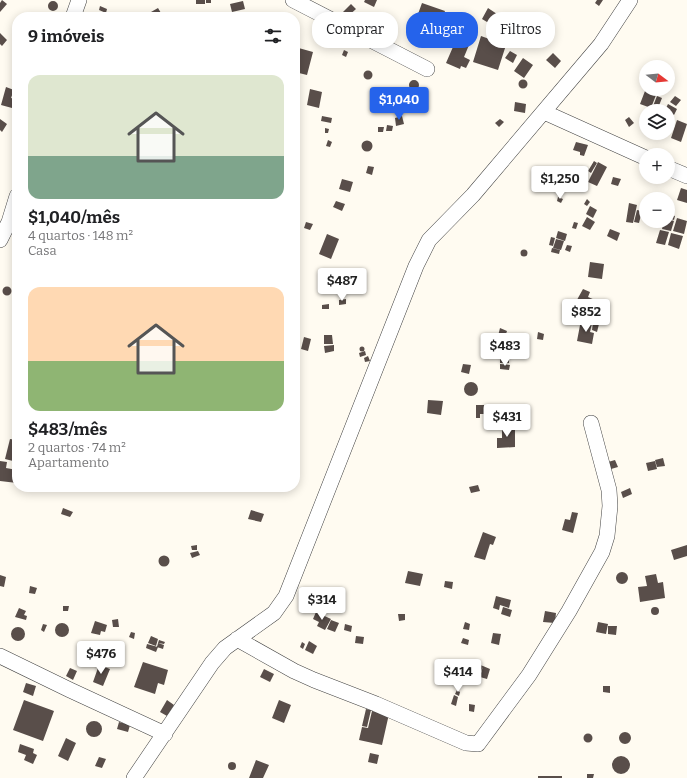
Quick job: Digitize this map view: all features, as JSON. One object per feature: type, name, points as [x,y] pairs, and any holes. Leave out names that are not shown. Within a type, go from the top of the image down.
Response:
[{"type":"street","points":[[75,12],[80,0]]},
{"type":"street","points":[[293,0],[427,69]]},
{"type":"street","points":[[134,778],[212,663],[225,648],[274,613],[286,596],[416,266],[429,240],[473,195],[601,44],[630,0]]},
{"type":"street","points":[[544,112],[639,155]]},
{"type":"street","points":[[675,171],[687,176]]},
{"type":"street","points":[[0,240],[10,222],[12,215]]},
{"type":"street","points":[[237,639],[314,680],[376,704],[466,743],[473,745],[478,744],[529,675],[569,611],[602,552],[607,536],[610,506],[609,490],[591,422]]},
{"type":"street","points":[[0,656],[165,734]]},
{"type":"building","points":[[2,0],[7,4],[0,12],[0,3]]},
{"type":"building","points":[[196,0],[205,0],[205,4],[196,4]]},
{"type":"building","points":[[206,0],[211,0],[211,3],[206,3]]},
{"type":"building","points":[[365,0],[377,0],[374,7],[364,2]]},
{"type":"building","points":[[597,0],[603,0],[599,6],[595,3]]},
{"type":"building","points":[[51,1],[55,1],[58,6],[55,11],[51,11],[48,8],[48,4]]},
{"type":"building","points":[[243,1],[245,9],[232,12],[230,4]]},
{"type":"building","points":[[422,3],[445,11],[445,12],[419,12]]},
{"type":"building","points":[[351,4],[356,9],[353,12],[343,12]]},
{"type":"building","points":[[100,6],[107,9],[106,12],[99,10]]},
{"type":"building","points":[[158,8],[160,12],[151,12]]},
{"type":"building","points":[[488,8],[494,12],[486,12],[486,21],[482,19]]},
{"type":"building","points":[[0,33],[7,40],[2,46],[0,44]]},
{"type":"building","points":[[481,36],[486,38],[486,48],[505,48],[498,70],[473,62]]},
{"type":"building","points":[[300,48],[313,52],[307,75],[300,73]]},
{"type":"building","points":[[453,48],[468,48],[464,57],[470,60],[466,68],[461,66],[460,69],[446,63]]},
{"type":"building","points":[[344,50],[348,52],[346,57],[342,55]]},
{"type":"building","points":[[510,51],[517,55],[513,63],[505,58]]},
{"type":"building","points":[[553,53],[561,61],[555,68],[546,60]]},
{"type":"building","points":[[523,58],[533,65],[524,78],[514,71]]},
{"type":"building","points":[[368,70],[373,75],[368,80],[363,75]]},
{"type":"building","points":[[523,79],[528,84],[523,89],[518,84]]},
{"type":"building","points":[[412,80],[416,80],[418,81],[418,89],[412,90],[409,87],[409,83]]},
{"type":"building","points":[[6,87],[12,89],[12,108],[1,105]]},
{"type":"building","points":[[310,89],[322,92],[319,108],[307,105]]},
{"type":"building","points":[[643,96],[656,96],[653,104],[640,104]]},
{"type":"building","points":[[657,96],[662,98],[660,104],[654,104]]},
{"type":"building","points":[[675,96],[681,100],[676,106],[670,102]]},
{"type":"building","points":[[515,102],[526,104],[525,113],[514,111]]},
{"type":"building","points":[[322,116],[332,118],[331,123],[321,121]]},
{"type":"building","points":[[402,116],[404,124],[396,126],[395,118]]},
{"type":"building","points":[[629,117],[634,123],[629,127],[625,120]]},
{"type":"building","points":[[0,119],[7,124],[2,132],[0,130]]},
{"type":"building","points":[[500,119],[504,122],[499,127],[495,123]]},
{"type":"building","points":[[677,120],[687,124],[681,142],[675,140],[675,126]]},
{"type":"building","points":[[387,125],[393,126],[392,131],[386,131]]},
{"type":"building","points":[[378,127],[384,127],[383,132],[378,132]]},
{"type":"building","points":[[325,128],[329,129],[328,133],[325,133]]},
{"type":"building","points":[[328,140],[332,142],[330,147],[326,146]]},
{"type":"building","points":[[367,140],[371,142],[373,146],[371,150],[367,152],[363,150],[361,146],[363,142]]},
{"type":"building","points":[[576,142],[588,145],[584,156],[580,155],[580,152],[573,150]]},
{"type":"building","points":[[594,161],[597,163],[591,173],[588,171]]},
{"type":"building","points":[[598,162],[607,167],[597,186],[588,182]]},
{"type":"building","points":[[368,166],[374,167],[372,175],[366,173]]},
{"type":"building","points":[[613,177],[621,179],[618,186],[611,184]]},
{"type":"building","points":[[342,179],[353,182],[350,192],[339,189]]},
{"type":"building","points":[[681,188],[687,190],[687,203],[677,200]]},
{"type":"building","points":[[558,197],[563,199],[561,203],[557,201]]},
{"type":"building","points":[[587,199],[590,202],[587,206],[584,204]]},
{"type":"building","points":[[336,201],[345,204],[342,211],[333,207]]},
{"type":"building","points":[[629,203],[637,205],[633,223],[626,222]]},
{"type":"building","points":[[590,206],[597,210],[593,218],[586,214]]},
{"type":"building","points":[[637,210],[639,210],[639,223],[634,222]]},
{"type":"building","points":[[587,217],[595,222],[590,230],[582,226]]},
{"type":"building","points":[[677,218],[687,221],[684,234],[673,231]]},
{"type":"building","points":[[306,222],[313,224],[310,230],[304,228]]},
{"type":"building","points":[[574,222],[578,223],[576,229],[572,228]]},
{"type":"building","points":[[662,228],[672,228],[671,231]]},
{"type":"building","points":[[610,229],[620,233],[617,241],[607,236]]},
{"type":"building","points":[[660,230],[669,232],[665,245],[656,243]]},
{"type":"building","points":[[558,231],[567,234],[565,241],[556,238]]},
{"type":"building","points":[[671,233],[683,236],[679,249],[668,245]]},
{"type":"building","points":[[327,234],[339,239],[331,259],[319,254]]},
{"type":"building","points":[[551,237],[555,238],[553,246],[549,245]]},
{"type":"building","points":[[556,239],[564,241],[561,250],[553,248]]},
{"type":"building","points":[[567,245],[572,246],[570,252],[565,250]]},
{"type":"building","points":[[552,248],[560,250],[559,254],[551,252]]},
{"type":"building","points":[[524,250],[527,253],[524,256],[521,253]]},
{"type":"building","points":[[590,262],[604,264],[602,279],[588,277]]},
{"type":"building","points":[[5,287],[9,287],[11,291],[9,295],[5,295],[3,293],[3,289]]},
{"type":"building","points":[[583,289],[590,292],[588,297],[602,303],[594,318],[573,307]]},
{"type":"building","points":[[346,299],[346,304],[339,305],[339,300]]},
{"type":"building","points":[[329,304],[329,309],[322,309],[322,305]]},
{"type":"building","points":[[581,320],[592,323],[590,332],[594,333],[592,344],[577,341]]},
{"type":"building","points":[[593,323],[599,324],[597,332],[592,330]]},
{"type":"building","points":[[500,328],[507,331],[505,337],[498,336]]},
{"type":"building","points":[[538,332],[544,334],[543,340],[537,339]]},
{"type":"building","points":[[324,335],[332,335],[333,344],[324,344]]},
{"type":"building","points":[[304,337],[311,339],[308,351],[301,349]]},
{"type":"building","points":[[334,345],[334,351],[325,353],[324,346]]},
{"type":"building","points":[[360,347],[364,347],[364,351],[360,351]]},
{"type":"building","points":[[500,350],[509,351],[509,363],[500,363]]},
{"type":"building","points":[[365,351],[366,355],[360,357],[359,353]]},
{"type":"building","points":[[368,356],[370,361],[365,362],[364,358]]},
{"type":"building","points":[[463,364],[471,365],[469,374],[461,372]]},
{"type":"building","points":[[500,364],[510,365],[509,370],[500,369]]},
{"type":"building","points":[[468,382],[474,382],[478,386],[478,392],[474,396],[468,396],[464,392],[464,386]]},
{"type":"building","points":[[428,400],[443,401],[441,415],[427,413]]},
{"type":"building","points":[[476,405],[484,405],[484,414],[480,414],[480,418],[476,418]]},
{"type":"building","points":[[502,427],[515,427],[515,447],[497,448],[497,438],[502,438]]},
{"type":"building","points":[[10,439],[12,439],[12,461],[5,459]]},
{"type":"building","points":[[663,458],[665,466],[657,467],[655,460]]},
{"type":"building","points":[[615,460],[618,467],[611,469],[608,462]]},
{"type":"building","points":[[0,461],[7,462],[6,468],[12,469],[12,482],[0,481]]},
{"type":"building","points":[[655,461],[657,469],[648,471],[646,463]]},
{"type":"building","points":[[478,485],[480,491],[471,493],[469,487]]},
{"type":"building","points":[[630,488],[632,494],[623,498],[621,492]]},
{"type":"building","points":[[63,508],[73,512],[70,517],[61,514]]},
{"type":"building","points":[[251,510],[264,514],[261,522],[248,519]]},
{"type":"building","points":[[572,512],[578,513],[573,533],[562,530],[565,519],[570,520]]},
{"type":"building","points":[[483,532],[496,537],[493,545],[490,544],[485,560],[474,557]]},
{"type":"building","points":[[197,545],[197,550],[192,550],[191,546]]},
{"type":"building","points":[[687,545],[687,556],[674,560],[671,550]]},
{"type":"building","points":[[198,551],[200,555],[192,558],[190,553]]},
{"type":"building","points":[[162,556],[166,556],[168,557],[168,565],[162,566],[159,563],[159,559]]},
{"type":"building","points":[[408,571],[423,574],[420,586],[405,583]]},
{"type":"building","points":[[620,572],[624,572],[628,578],[624,584],[620,584],[616,580],[616,576]]},
{"type":"building","points":[[656,574],[658,583],[663,582],[665,598],[640,602],[638,587],[647,586],[645,576]]},
{"type":"building","points":[[0,575],[6,577],[4,587],[0,586]]},
{"type":"building","points":[[445,581],[453,582],[452,589],[444,587]]},
{"type":"building","points":[[30,586],[37,588],[35,594],[29,593]]},
{"type":"building","points":[[496,596],[511,600],[509,608],[500,605],[499,610],[493,608]]},
{"type":"building","points":[[63,606],[69,606],[68,611],[63,611]]},
{"type":"building","points":[[503,607],[512,610],[510,617],[501,614]]},
{"type":"building","points":[[653,607],[657,607],[659,611],[657,615],[653,615],[651,613],[651,609]]},
{"type":"building","points":[[19,608],[26,611],[24,615],[27,616],[26,620],[15,617]]},
{"type":"building","points":[[545,611],[556,613],[555,623],[543,622]]},
{"type":"building","points":[[316,612],[331,619],[325,630],[317,626],[319,622],[313,619]]},
{"type":"building","points":[[398,614],[405,614],[405,620],[399,621]]},
{"type":"building","points":[[118,619],[119,627],[113,627],[112,620]]},
{"type":"building","points":[[331,620],[339,623],[335,632],[327,629]]},
{"type":"building","points":[[95,621],[107,625],[105,632],[101,631],[100,635],[91,633]]},
{"type":"building","points":[[465,622],[470,624],[469,630],[463,629]]},
{"type":"building","points":[[598,622],[608,624],[606,634],[596,632]]},
{"type":"building","points":[[62,623],[67,625],[69,630],[67,635],[62,637],[57,635],[55,630],[57,625]]},
{"type":"building","points":[[43,624],[47,625],[44,632],[41,630]]},
{"type":"building","points":[[345,624],[352,626],[351,632],[344,630]]},
{"type":"building","points":[[608,626],[617,626],[616,635],[608,634]]},
{"type":"building","points":[[15,627],[21,627],[25,631],[25,637],[21,641],[15,641],[11,637],[11,631]]},
{"type":"building","points":[[131,632],[135,633],[134,639],[129,637]]},
{"type":"building","points":[[493,633],[501,634],[499,645],[491,643]]},
{"type":"building","points":[[151,636],[158,639],[156,646],[148,643]]},
{"type":"building","points":[[356,636],[364,637],[363,644],[355,643]]},
{"type":"building","points":[[463,638],[469,640],[468,645],[461,643]]},
{"type":"building","points":[[159,640],[165,642],[164,644],[158,643]]},
{"type":"building","points":[[309,641],[317,646],[313,654],[305,650]]},
{"type":"building","points":[[302,642],[305,644],[303,649],[300,647]]},
{"type":"building","points":[[158,643],[164,645],[163,649],[157,647]]},
{"type":"building","points":[[147,644],[158,647],[156,652],[146,648]]},
{"type":"building","points":[[143,662],[168,670],[164,685],[158,683],[155,694],[134,687]]},
{"type":"building","points":[[474,663],[483,666],[479,677],[471,675]]},
{"type":"building","points":[[99,665],[110,669],[103,686],[93,682]]},
{"type":"building","points":[[483,666],[490,669],[487,679],[480,677]]},
{"type":"building","points":[[70,668],[77,671],[73,680],[66,676]]},
{"type":"building","points":[[264,669],[274,674],[270,682],[260,677]]},
{"type":"building","points":[[26,683],[36,686],[33,696],[23,692]]},
{"type":"building","points":[[603,686],[610,686],[610,693],[603,692]]},
{"type":"building","points":[[457,690],[460,692],[459,696],[455,694]]},
{"type":"building","points":[[454,695],[458,697],[456,706],[451,704]]},
{"type":"building","points":[[24,700],[54,711],[43,741],[13,730]]},
{"type":"building","points":[[167,700],[174,705],[167,716],[160,712]]},
{"type":"building","points":[[279,700],[291,705],[284,723],[272,718]]},
{"type":"building","points":[[469,704],[475,705],[474,712],[469,711]]},
{"type":"building","points":[[366,709],[371,710],[367,727],[362,726]]},
{"type":"building","points":[[372,711],[389,714],[382,745],[359,740],[362,727],[368,728]]},
{"type":"building","points":[[91,721],[97,721],[102,726],[100,735],[97,737],[91,737],[86,732],[86,726]]},
{"type":"building","points":[[119,722],[130,725],[128,732],[117,729]]},
{"type":"building","points":[[623,732],[627,732],[631,738],[627,744],[623,744],[619,740],[619,736]]},
{"type":"building","points":[[588,733],[593,738],[588,743],[583,738]]},
{"type":"building","points":[[66,738],[76,743],[68,761],[58,756]]},
{"type":"building","points":[[20,744],[34,749],[33,753],[37,755],[33,764],[24,760],[26,755],[18,752]]},
{"type":"building","points":[[370,753],[379,755],[377,764],[368,762]]},
{"type":"building","points":[[621,756],[627,759],[630,765],[627,771],[621,774],[615,771],[612,765],[615,759]]},
{"type":"building","points":[[99,757],[106,759],[102,768],[95,766]]},
{"type":"building","points":[[256,760],[269,765],[263,778],[249,778]]},
{"type":"building","points":[[230,762],[234,762],[236,766],[234,770],[230,770],[228,768],[228,764]]},
{"type":"building","points":[[587,774],[594,774],[593,778],[587,778]]},
{"type":"building","points":[[538,776],[562,776],[562,778],[538,778]]}]
